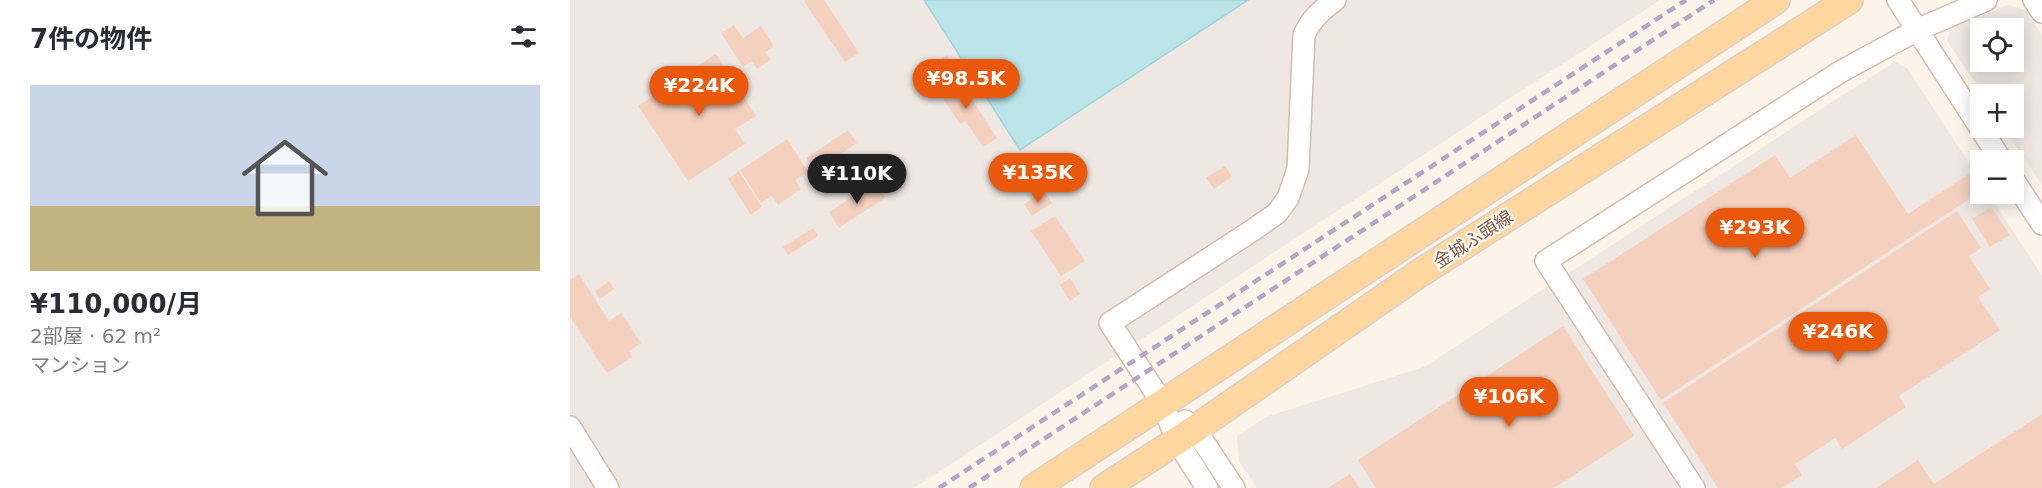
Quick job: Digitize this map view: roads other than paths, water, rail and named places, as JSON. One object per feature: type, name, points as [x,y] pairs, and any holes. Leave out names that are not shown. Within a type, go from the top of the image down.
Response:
[{"type":"main road","name":"金城ふ頭線","points":[[1034,488],[1776,0]]},
{"type":"main road","name":"金城ふ頭線","points":[[1104,488],[1186,435],[1420,273],[1849,0]]},
{"type":"street","points":[[1234,488],[1186,435],[1110,323],[1253,230],[1276,213],[1288,198],[1298,169],[1304,34],[1309,24],[1335,0]]},
{"type":"street","points":[[1898,0],[1995,150]]},
{"type":"street","points":[[1694,488],[1546,261],[1840,72],[1917,30],[1986,0]]},
{"type":"street","points":[[2034,0],[2042,12]]},
{"type":"street","points":[[2024,196],[2042,224]]},
{"type":"street","points":[[570,427],[608,488]]},
{"type":"street","points":[[1186,435],[1207,488]]},
{"type":"water","points":[[924,0],[1248,0],[1020,150]]},
{"type":"railway","points":[[939,488],[1686,0]]},
{"type":"railway","points":[[969,488],[1714,0]]}]
